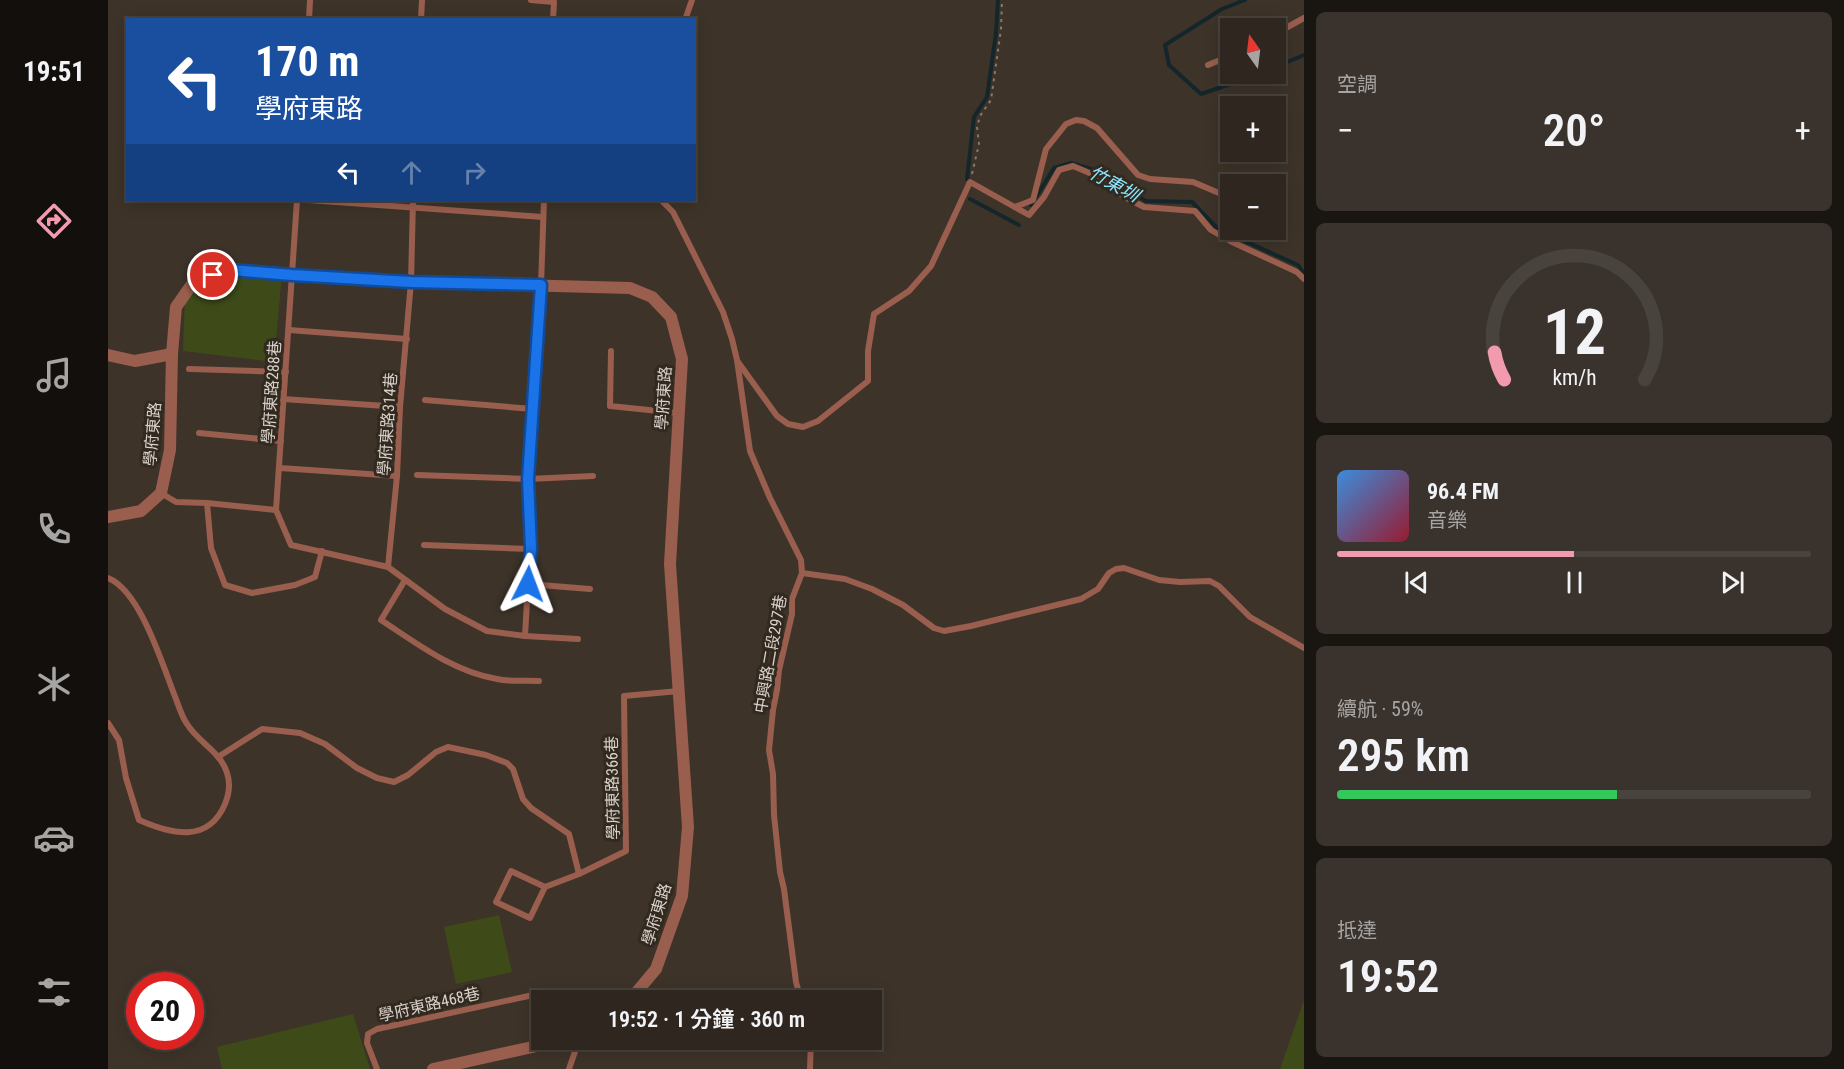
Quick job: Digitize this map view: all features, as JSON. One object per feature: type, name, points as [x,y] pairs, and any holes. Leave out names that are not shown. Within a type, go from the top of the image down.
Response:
[{"type":"street","name":"學府東路","points":[[161,493],[170,450],[172,354],[176,308],[195,280],[231,270],[411,282],[630,288],[652,297],[671,317],[682,359],[670,564],[688,827],[682,896],[656,969],[638,990]]},
{"type":"street","points":[[108,355],[135,361],[172,354]]},
{"type":"street","points":[[108,517],[141,511],[161,493]]},
{"type":"street","points":[[433,1069],[531,1047]]},
{"type":"lane","points":[[309,18],[310,0]]},
{"type":"lane","points":[[421,18],[422,0]]},
{"type":"lane","points":[[531,0],[554,2],[553,18]]},
{"type":"lane","points":[[686,18],[692,0]]},
{"type":"lane","points":[[1286,28],[1304,18]]},
{"type":"lane","points":[[1208,65],[1220,60]]},
{"type":"lane","points":[[1015,207],[1033,200],[1046,149],[1066,123],[1076,120],[1084,121],[1097,128],[1138,175],[1193,182],[1220,194]]},
{"type":"lane","points":[[737,360],[777,416],[788,424],[803,427],[818,421],[868,381],[868,351],[874,314],[909,291],[931,266],[970,182],[1029,215],[1044,197],[1059,170],[1073,166],[1092,174],[1144,207],[1195,211],[1210,230],[1297,272],[1304,279]]},
{"type":"lane","name":"學府東路288巷","points":[[276,510],[297,201]]},
{"type":"lane","points":[[343,201],[412,203],[543,217]]},
{"type":"lane","points":[[525,636],[531,549],[528,479],[541,285],[544,201]]},
{"type":"lane","points":[[662,201],[673,212],[711,285],[726,321],[737,360],[750,452],[801,560],[802,573],[845,579],[872,589],[903,605],[934,628],[944,631],[1081,599],[1098,590],[1109,573],[1116,568],[1124,568],[1159,580],[1210,581],[1219,586],[1250,617],[1304,648]]},
{"type":"lane","name":"學府東路314巷","points":[[388,567],[398,476],[400,407],[411,282],[412,203]]},
{"type":"lane","points":[[289,330],[407,339]]},
{"type":"lane","points":[[611,351],[610,406],[678,413]]},
{"type":"lane","points":[[189,369],[286,372]]},
{"type":"lane","points":[[283,399],[400,407]]},
{"type":"lane","points":[[425,400],[533,409]]},
{"type":"lane","points":[[199,433],[281,441]]},
{"type":"lane","points":[[280,468],[398,476]]},
{"type":"lane","points":[[417,475],[528,479],[593,476]]},
{"type":"lane","points":[[161,493],[176,502],[276,510],[291,545],[388,567],[445,609],[487,631],[578,639]]},
{"type":"lane","points":[[207,503],[211,548],[225,585],[252,593],[295,585],[315,577],[322,551]]},
{"type":"lane","points":[[424,545],[531,549]]},
{"type":"lane","name":"中興路二段297巷","points":[[798,990],[780,872],[774,815],[773,774],[769,750],[772,710],[792,614],[792,599],[802,573]]},
{"type":"lane","points":[[108,578],[116,581],[126,591],[144,619],[186,724],[218,757],[227,773],[229,793],[224,808],[216,820],[206,828],[180,833],[157,828],[139,820],[126,778],[119,740],[108,723]]},
{"type":"lane","points":[[405,580],[381,620],[420,646],[462,669],[497,679],[539,681]]},
{"type":"lane","points":[[528,584],[590,589]]},
{"type":"lane","name":"學府東路366巷","points":[[579,874],[626,851],[624,696],[679,691]]},
{"type":"lane","points":[[218,757],[262,729],[300,733],[325,744],[357,768],[377,778],[394,782],[408,775],[436,752],[448,747],[486,755],[507,763],[513,769],[523,799],[531,808],[568,834],[579,874],[545,887],[530,918],[496,902],[511,871],[545,887]]},
{"type":"lane","name":"學府東路468巷","points":[[377,1069],[367,1043],[368,1034],[377,1029],[531,995]]},
{"type":"lane","points":[[568,1069],[575,1050]]},
{"type":"lane","points":[[810,1069],[811,1050]]},
{"type":"path","points":[[970,182],[979,144],[977,127],[980,116],[991,100],[1001,29],[1002,0]]},
{"type":"green space","points":[[216,269],[282,274],[274,362],[183,351],[185,293]]},
{"type":"green space","points":[[499,915],[512,972],[456,984],[444,927]]},
{"type":"green space","points":[[1304,1000],[1304,1069],[1280,1069]]},
{"type":"green space","points":[[353,1014],[370,1069],[222,1069],[217,1047]]},
{"type":"waterway","name":"竹東圳","points":[[967,179],[974,117],[987,97],[998,0]]},
{"type":"waterway","points":[[1230,84],[1201,94],[1169,65],[1165,45],[1222,9],[1245,0]]},
{"type":"waterway","points":[[1286,62],[1304,55]]},
{"type":"waterway","name":"竹東圳","points":[[1031,205],[1054,168],[1071,163],[1094,170],[1146,201],[1192,202],[1218,229],[1298,265],[1304,274]]},
{"type":"waterway","name":"竹東圳","points":[[970,199],[1019,225]]},
{"type":"route","points":[[213,275],[231,270],[411,282],[541,285],[528,479],[531,549],[528,584]]}]
